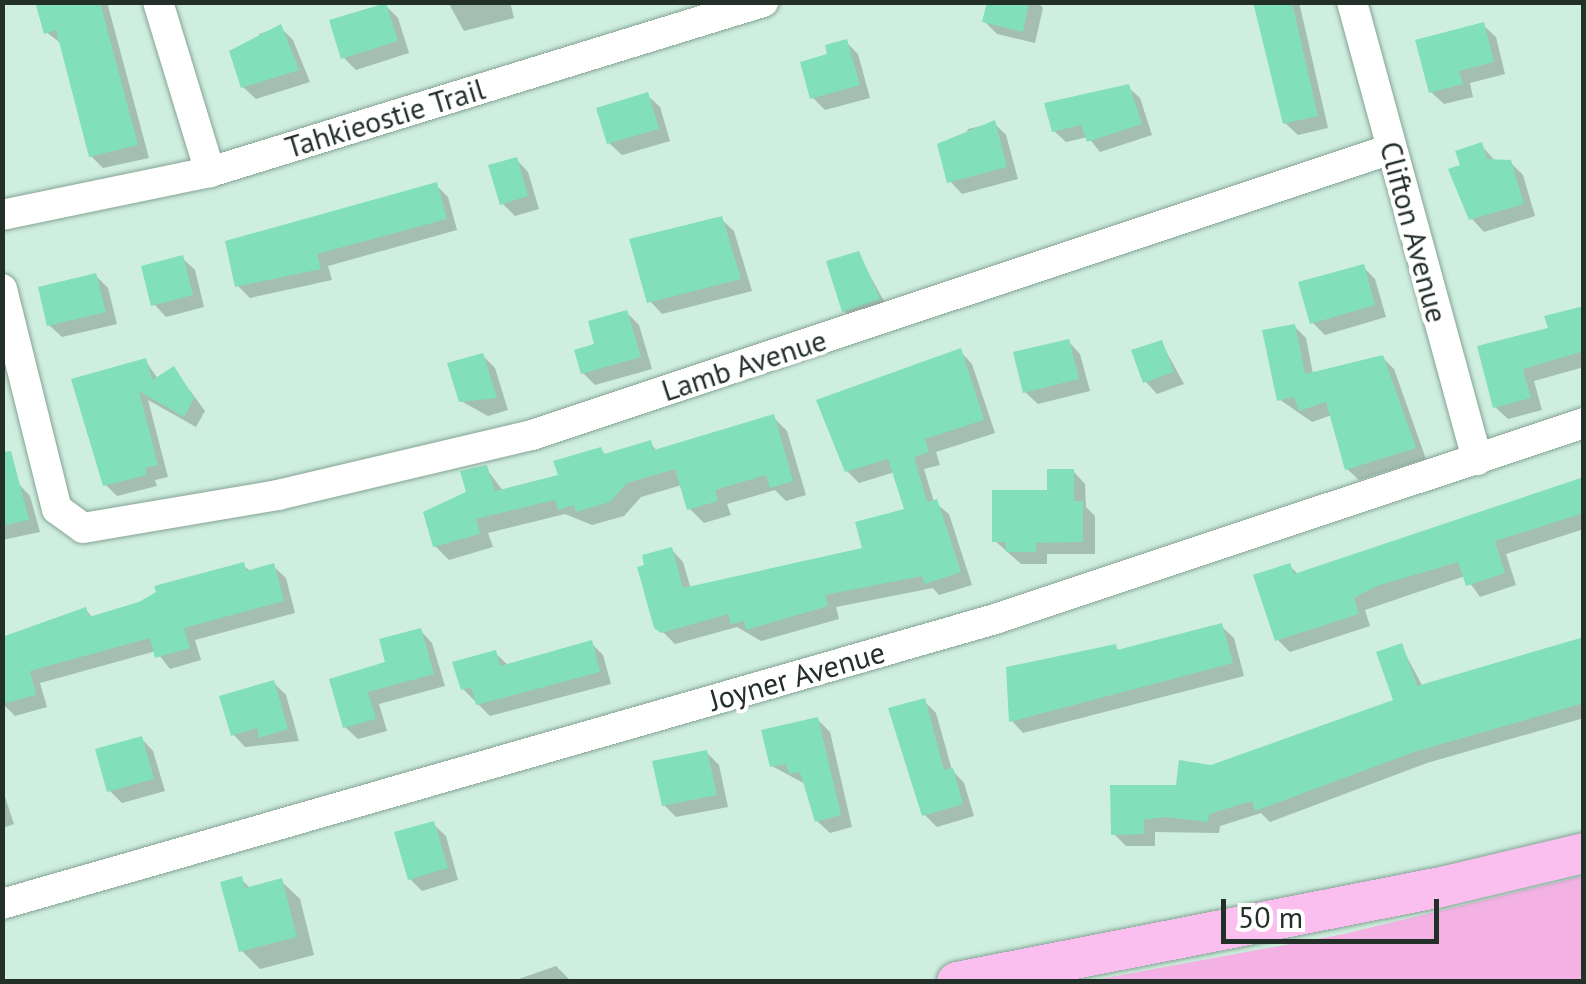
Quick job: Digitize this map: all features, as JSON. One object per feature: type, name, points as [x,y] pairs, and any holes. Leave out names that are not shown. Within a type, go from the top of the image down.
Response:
[{"type":"main road","points":[[958,982],[1437,888],[1584,852]]},
{"type":"street","points":[[158,2],[210,172]]},
{"type":"street","name":"Tahkieostie Trail","points":[[2,215],[210,172],[763,2]]},
{"type":"street","name":"Clifton Avenue","points":[[1352,2],[1477,460]]},
{"type":"street","name":"Lamb Avenue","points":[[2,289],[57,508],[84,528],[278,495],[532,436],[1391,149]]},
{"type":"street","name":"Joyner Avenue","points":[[2,904],[995,619],[1584,422]]},
{"type":"shaded area","points":[[1583,876],[1583,981],[1089,981],[1344,934]]},
{"type":"building","points":[[35,2],[100,2],[138,145],[89,157],[56,30],[44,34]]},
{"type":"building","points":[[987,2],[1029,2],[1023,32],[982,22]]},
{"type":"building","points":[[1253,2],[1292,2],[1318,116],[1283,124]]},
{"type":"building","points":[[386,3],[398,41],[341,59],[329,20]]},
{"type":"building","points":[[1484,22],[1494,62],[1459,71],[1463,84],[1429,93],[1415,40]]},
{"type":"building","points":[[281,24],[299,70],[241,88],[229,51]]},
{"type":"building","points":[[847,39],[860,85],[810,99],[800,62],[827,54],[825,45]]},
{"type":"building","points":[[1129,84],[1142,124],[1087,142],[1081,125],[1052,132],[1044,103]]},
{"type":"building","points":[[648,92],[659,129],[607,144],[596,108]]},
{"type":"building","points":[[995,120],[1007,167],[947,183],[937,144]]},
{"type":"building","points":[[1482,142],[1487,159],[1511,160],[1524,204],[1469,220],[1448,169],[1460,165],[1455,151]]},
{"type":"building","points":[[517,157],[528,196],[500,205],[488,165]]},
{"type":"building","points":[[437,182],[447,219],[317,254],[321,269],[235,287],[225,241]]},
{"type":"building","points":[[722,216],[741,279],[647,303],[629,239]]},
{"type":"building","points":[[859,251],[880,299],[842,312],[826,261]]},
{"type":"building","points":[[183,255],[193,295],[151,306],[141,266]]},
{"type":"building","points":[[1364,264],[1375,305],[1310,324],[1298,282]]},
{"type":"building","points":[[96,273],[106,312],[47,326],[38,287]]},
{"type":"building","points":[[1584,306],[1584,351],[1523,369],[1531,398],[1493,408],[1477,346],[1548,328],[1544,316]]},
{"type":"building","points":[[627,310],[641,357],[581,374],[574,350],[594,344],[588,321]]},
{"type":"building","points":[[1295,324],[1305,374],[1383,355],[1416,448],[1345,470],[1326,402],[1299,411],[1294,397],[1277,401],[1262,330]]},
{"type":"building","points":[[1069,339],[1079,379],[1023,393],[1013,352]]},
{"type":"building","points":[[1162,340],[1174,372],[1143,383],[1131,350]]},
{"type":"building","points":[[961,348],[984,420],[925,439],[929,452],[914,457],[927,502],[937,499],[961,572],[925,584],[922,576],[825,595],[828,606],[746,630],[744,621],[731,624],[728,614],[661,633],[654,628],[637,567],[644,565],[642,555],[672,547],[683,588],[862,548],[855,522],[904,509],[888,459],[845,472],[816,400]]},
{"type":"building","points":[[483,353],[497,398],[459,402],[447,363]]},
{"type":"building","points":[[146,358],[152,380],[174,366],[194,398],[184,417],[139,391],[158,465],[145,468],[147,475],[103,486],[71,379]]},
{"type":"building","points":[[774,414],[793,481],[770,488],[766,475],[715,490],[718,501],[687,510],[675,469],[627,483],[610,502],[576,512],[574,505],[558,510],[555,500],[476,519],[480,534],[433,547],[423,512],[466,492],[460,471],[487,465],[495,491],[558,475],[553,461],[601,447],[604,454],[651,440],[654,450]]},
{"type":"building","points":[[11,451],[29,520],[2,526],[2,452]]},
{"type":"building","points":[[1047,469],[1074,469],[1074,501],[1083,501],[1083,542],[1036,543],[1036,552],[1006,552],[1006,542],[992,542],[992,490],[1047,490]]},
{"type":"building","points":[[1584,477],[1584,513],[1495,541],[1505,573],[1466,586],[1458,562],[1377,586],[1354,598],[1359,614],[1275,641],[1253,575],[1290,563],[1294,574]]},
{"type":"building","points":[[244,562],[246,571],[274,563],[284,601],[184,628],[190,648],[155,658],[150,638],[30,671],[36,695],[2,704],[2,637],[86,607],[89,617],[139,602],[156,592],[154,586]]},
{"type":"building","points":[[1222,623],[1233,663],[1009,722],[1006,667],[1116,644],[1117,650]]},
{"type":"building","points":[[421,628],[434,674],[368,692],[376,719],[343,728],[329,679],[385,662],[379,639]]},
{"type":"building","points":[[1584,637],[1584,703],[1414,752],[1255,811],[1252,801],[1209,814],[1208,822],[1164,817],[1144,820],[1144,834],[1111,835],[1110,785],[1176,785],[1179,760],[1211,765],[1393,700],[1376,652],[1402,643],[1417,686]]},
{"type":"building","points":[[592,640],[600,672],[476,705],[471,687],[461,690],[452,662],[496,650],[500,666]]},
{"type":"building","points":[[274,680],[288,729],[259,738],[257,728],[231,736],[219,696]]},
{"type":"building","points":[[925,698],[944,770],[953,768],[963,804],[922,816],[888,708]]},
{"type":"building","points":[[818,717],[841,815],[815,822],[800,772],[789,774],[786,764],[770,767],[761,730]]},
{"type":"building","points":[[142,736],[154,779],[107,792],[95,749]]},
{"type":"building","points":[[707,750],[717,795],[662,806],[652,761]]},
{"type":"building","points":[[434,821],[448,868],[408,880],[394,832]]},
{"type":"building","points":[[242,876],[245,888],[282,878],[297,937],[239,952],[220,882]]}]
